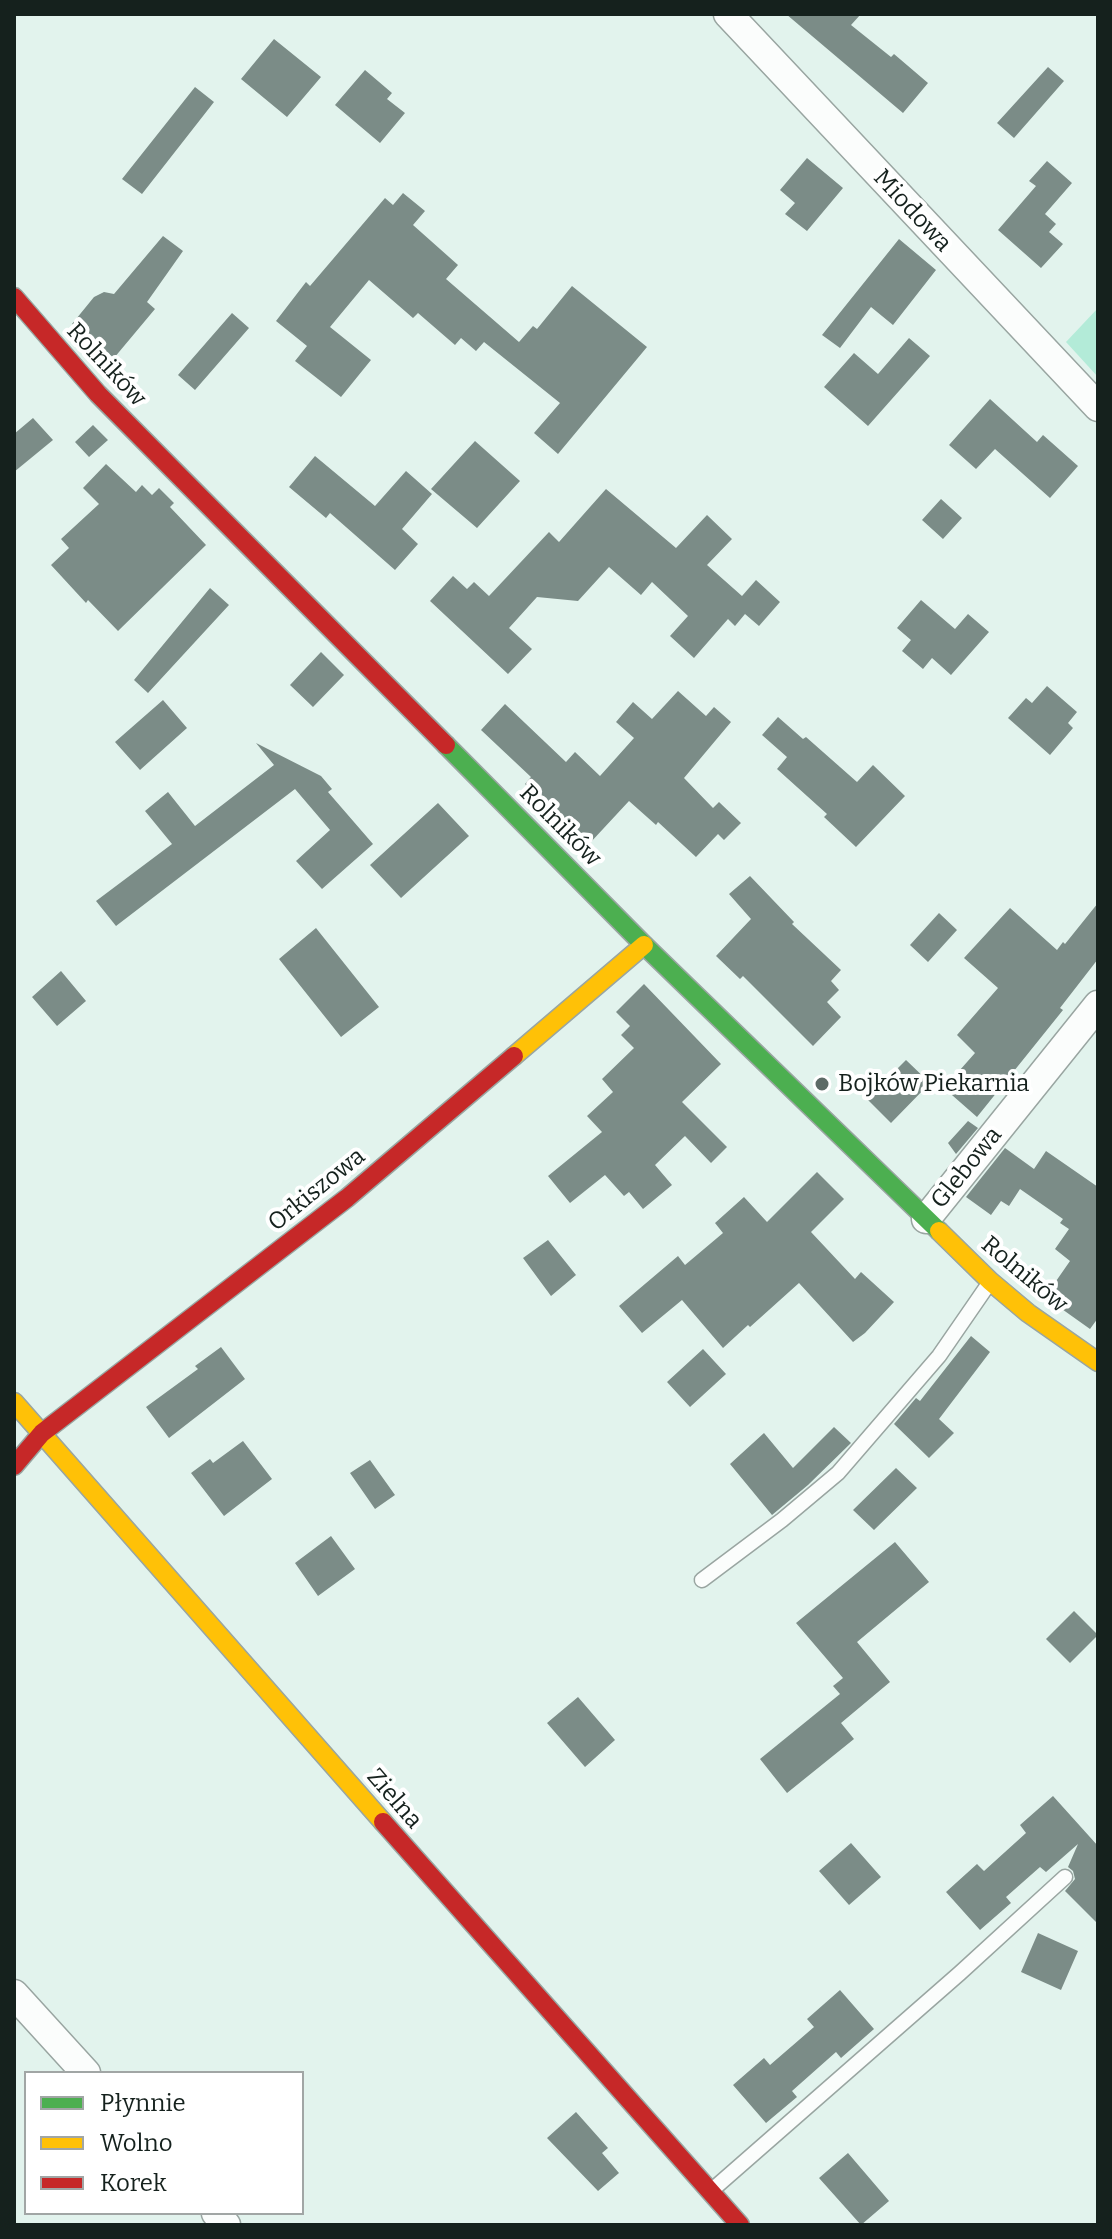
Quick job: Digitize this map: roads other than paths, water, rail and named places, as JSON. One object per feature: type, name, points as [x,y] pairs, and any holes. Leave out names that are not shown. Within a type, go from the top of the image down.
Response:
[{"type":"street","name":"Miodowa","points":[[728,14],[1098,407]]},
{"type":"street","name":"Rolników","points":[[14,297],[98,394],[644,945],[990,1281],[1028,1313],[1098,1362]]},
{"type":"street","name":"Orkiszowa","points":[[14,1466],[42,1433],[347,1198],[644,945]]},
{"type":"street","name":"Glebowa","points":[[926,1219],[1098,1005]]},
{"type":"street","name":"Zielna","points":[[14,1402],[740,2225]]},
{"type":"street","points":[[14,1994],[84,2071]]},
{"type":"lane","points":[[702,1580],[838,1473],[939,1356],[990,1281]]},
{"type":"lane","points":[[711,2191],[1065,1877]]},
{"type":"place","name":"Bojków Piekarnia","points":[[822,1084]]}]
